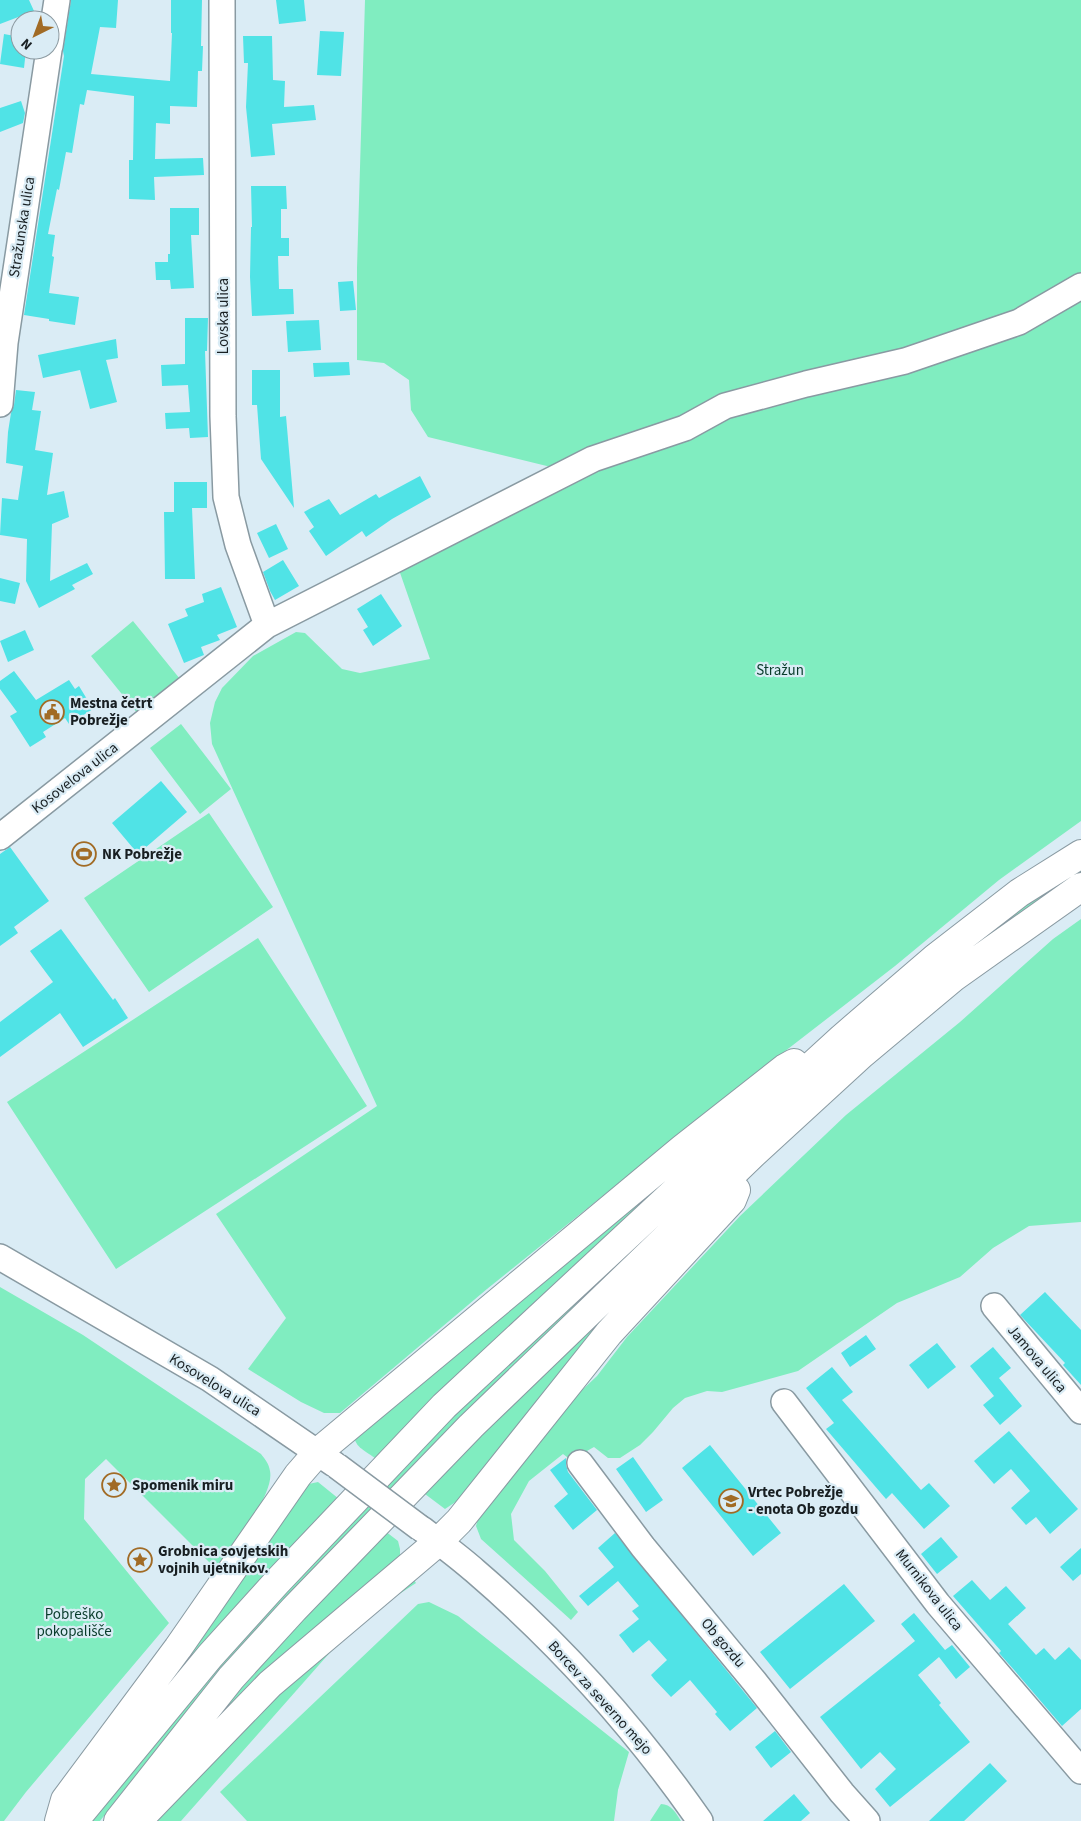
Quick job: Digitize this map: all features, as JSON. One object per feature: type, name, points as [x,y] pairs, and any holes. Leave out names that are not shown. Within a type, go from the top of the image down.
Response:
[{"type":"highway","points":[[74,1821],[210,1656],[276,1583],[444,1406],[842,1038],[935,958],[1019,893],[1081,854]]},
{"type":"highway","points":[[118,1821],[231,1678],[294,1609],[471,1426],[753,1154],[862,1054],[954,977],[1081,887]]},
{"type":"highway","points":[[58,1821],[65,1800],[178,1648],[298,1475],[327,1459],[682,1148],[785,1068],[842,1038]]},
{"type":"highway","points":[[137,1821],[194,1760],[270,1684],[429,1535],[459,1521],[610,1333],[732,1200],[753,1154]]},
{"type":"street","name":"Lovska ulica","points":[[222,0],[223,416],[226,497],[238,545],[267,625]]},
{"type":"street","name":"Stražunska ulica","points":[[0,404],[2,336],[47,60]]},
{"type":"street","name":"Kosovelova ulica","points":[[0,837],[267,625],[593,459],[685,428],[725,406],[806,384],[905,361],[1011,325],[1081,286]]},
{"type":"street","name":"Kosovelova ulica","points":[[0,1258],[210,1379],[327,1459],[429,1535]]},
{"type":"street","name":"Jamova ulica","points":[[994,1306],[1081,1411]]},
{"type":"street","name":"Murnikova ulica","points":[[784,1402],[938,1604],[1081,1771]]},
{"type":"street","name":"Ob gozdu","points":[[580,1463],[643,1547],[754,1681],[842,1793],[868,1821]]},
{"type":"street","name":"Borcev za severno mejo","points":[[429,1535],[475,1571],[566,1655],[651,1755],[700,1821]]},
{"type":"green space","name":"Stražun","points":[[365,0],[1081,0],[1081,821],[999,880],[895,966],[717,1104],[487,1289],[340,1413],[324,1413],[301,1402],[248,1369],[286,1318],[216,1214],[377,1106],[212,744],[210,723],[215,702],[222,688],[253,656],[296,632],[305,633],[342,669],[360,673],[430,659],[398,567],[555,468],[428,437],[411,410],[409,380],[384,363],[357,360],[357,268]]},
{"type":"green space","points":[[133,621],[180,679],[138,714],[91,656]]},
{"type":"green space","points":[[181,724],[231,789],[200,814],[150,748]]},
{"type":"green space","points":[[209,813],[273,907],[149,992],[84,898]]},
{"type":"green space","points":[[1081,868],[1081,878],[979,950],[193,1707],[100,1821],[89,1821],[134,1762],[309,1561],[440,1427],[586,1287],[988,930]]},
{"type":"green space","points":[[1081,919],[1081,1222],[1029,1226],[993,1248],[960,1277],[897,1303],[798,1371],[722,1392],[707,1391],[685,1398],[673,1408],[640,1445],[620,1458],[608,1458],[594,1447],[571,1460],[563,1454],[529,1481],[511,1514],[514,1540],[545,1571],[578,1612],[571,1620],[481,1539],[476,1526],[480,1512],[560,1411],[597,1376],[627,1337],[740,1216],[846,1115],[960,1022],[1053,939]]},
{"type":"green space","points":[[258,938],[367,1106],[116,1269],[7,1102]]},
{"type":"green space","points":[[757,1097],[432,1402],[375,1458],[358,1445],[353,1432]]},
{"type":"green space","points":[[661,1256],[457,1501],[445,1509],[421,1491]]},
{"type":"green space","name":"Pobreško pokopališče","points":[[0,1287],[83,1335],[261,1454],[268,1464],[270,1471],[270,1481],[266,1493],[251,1522],[217,1570],[106,1459],[85,1479],[84,1519],[169,1623],[26,1792],[4,1821],[0,1821]]},
{"type":"green space","points":[[318,1482],[339,1499],[119,1746],[304,1485]]},
{"type":"green space","points":[[385,1531],[398,1541],[400,1557],[165,1779],[217,1709]]},
{"type":"green space","points":[[410,1574],[416,1583],[369,1614],[341,1640],[181,1821],[148,1821],[240,1724]]},
{"type":"green space","points":[[429,1602],[458,1616],[629,1752],[618,1790],[614,1821],[247,1821],[220,1792],[418,1604]]},
{"type":"green space","points":[[661,1804],[670,1807],[681,1821],[650,1821]]},
{"type":"building","points":[[0,0],[29,0],[34,10],[10,10],[10,20],[0,24]]},
{"type":"building","points":[[71,0],[118,0],[116,28],[100,27],[91,74],[170,81],[171,0],[202,0],[201,46],[203,46],[202,71],[198,71],[197,107],[170,106],[170,124],[156,123],[155,159],[203,158],[204,175],[154,177],[155,200],[129,199],[129,160],[133,160],[134,96],[87,90],[84,105],[80,104],[72,153],[66,152],[48,234],[55,235],[49,293],[79,297],[75,325],[24,315]]},
{"type":"building","points":[[276,0],[304,0],[306,21],[279,24]]},
{"type":"building","points":[[320,31],[344,32],[341,76],[317,75]]},
{"type":"building","points":[[4,34],[10,35],[10,60],[25,60],[24,68],[0,64]]},
{"type":"building","points":[[243,36],[272,36],[273,80],[285,81],[284,107],[314,105],[316,120],[272,124],[275,155],[251,157],[246,107],[248,63],[244,63]]},
{"type":"building","points":[[21,101],[25,113],[23,123],[0,132],[0,108]]},
{"type":"building","points":[[251,186],[286,186],[287,209],[281,209],[281,238],[289,238],[289,256],[278,256],[279,289],[293,289],[294,314],[252,316],[250,277]]},
{"type":"building","points":[[170,208],[199,208],[199,235],[191,235],[194,288],[171,289],[170,280],[156,280],[155,262],[168,262],[168,254],[170,254]]},
{"type":"building","points":[[353,281],[356,310],[340,311],[338,282]]},
{"type":"building","points":[[185,318],[208,318],[207,351],[205,351],[208,437],[190,438],[189,428],[166,429],[165,413],[190,412],[188,385],[162,386],[161,365],[185,364]]},
{"type":"building","points":[[319,320],[321,350],[288,352],[286,321]]},
{"type":"building","points":[[116,339],[118,358],[106,360],[117,402],[90,409],[80,370],[43,378],[38,355]]},
{"type":"building","points":[[349,362],[350,375],[314,377],[313,363]]},
{"type":"building","points":[[252,370],[280,370],[280,417],[286,416],[294,508],[261,459],[257,405],[252,405]]},
{"type":"building","points":[[16,390],[35,392],[32,410],[41,411],[35,450],[53,453],[47,495],[64,491],[69,517],[52,524],[50,581],[87,563],[93,574],[72,585],[75,589],[39,608],[26,581],[27,539],[0,535],[2,498],[18,500],[23,466],[6,463],[8,432]]},
{"type":"building","points":[[420,476],[431,497],[392,519],[366,537],[362,531],[326,556],[309,531],[314,527],[304,512],[329,499],[340,515],[376,494],[379,498]]},
{"type":"building","points":[[174,482],[207,482],[207,508],[192,508],[195,579],[165,579],[164,512],[174,512]]},
{"type":"building","points":[[276,524],[288,549],[269,558],[257,533]]},
{"type":"building","points":[[283,560],[299,586],[275,600],[263,572]]},
{"type":"building","points":[[0,578],[20,583],[15,604],[0,601]]},
{"type":"building","points":[[221,587],[237,627],[217,635],[220,640],[201,647],[204,655],[184,663],[168,624],[188,616],[185,609],[204,602],[202,594]]},
{"type":"building","points":[[381,594],[402,626],[373,646],[363,630],[368,627],[357,609]]},
{"type":"building","points":[[25,630],[34,650],[8,662],[0,641]]},
{"type":"building","name":"Mestna četrt Pobrežje","points":[[14,671],[36,700],[69,680],[75,689],[79,686],[93,709],[69,724],[65,718],[43,732],[46,737],[30,747],[10,716],[17,712],[0,689],[0,681]]},
{"type":"building","points":[[161,781],[187,812],[138,854],[112,823]]},
{"type":"building","points":[[10,847],[49,901],[14,927],[18,933],[0,946],[0,854]]},
{"type":"building","points":[[61,929],[113,1000],[115,998],[128,1018],[83,1047],[60,1013],[0,1057],[0,1022],[53,982],[30,951]]},
{"type":"building","points":[[1045,1292],[1081,1330],[1081,1385],[1063,1365],[1065,1363],[1020,1315]]},
{"type":"building","points":[[866,1335],[876,1349],[850,1367],[841,1353]]},
{"type":"building","points":[[937,1343],[956,1367],[928,1389],[909,1365]]},
{"type":"building","points":[[993,1347],[1011,1368],[999,1378],[1022,1406],[1000,1425],[983,1405],[994,1396],[970,1366]]},
{"type":"building","points":[[832,1367],[853,1392],[842,1400],[921,1490],[929,1483],[950,1506],[924,1529],[892,1493],[886,1499],[826,1429],[834,1423],[806,1388]]},
{"type":"building","points":[[1009,1431],[1078,1509],[1050,1534],[1036,1517],[1026,1525],[1011,1508],[1030,1491],[1011,1469],[994,1484],[974,1461]]},
{"type":"building","name":"Vrtec Pobrežje - enota Ob gozdu","points":[[710,1445],[781,1533],[753,1556],[682,1468]]},
{"type":"building","points":[[633,1457],[663,1500],[646,1512],[616,1469]]},
{"type":"building","points":[[566,1458],[568,1472],[597,1510],[573,1530],[554,1506],[568,1494],[550,1470]]},
{"type":"building","points":[[615,1533],[757,1708],[730,1731],[690,1680],[671,1697],[654,1679],[651,1675],[667,1660],[649,1640],[633,1653],[619,1635],[639,1619],[632,1611],[639,1606],[618,1581],[588,1606],[579,1596],[614,1567],[598,1548]]},
{"type":"building","points":[[941,1537],[958,1557],[937,1574],[921,1554]]},
{"type":"building","points":[[1081,1548],[1081,1574],[1073,1581],[1060,1567]]},
{"type":"building","points":[[972,1580],[990,1600],[1006,1586],[1026,1608],[1008,1624],[1036,1655],[1044,1648],[1055,1660],[1069,1647],[1081,1660],[1081,1709],[1062,1726],[953,1596]]},
{"type":"building","points":[[844,1584],[875,1621],[790,1689],[760,1652]]},
{"type":"building","points":[[914,1613],[945,1650],[952,1645],[970,1667],[956,1679],[939,1657],[918,1675],[941,1703],[939,1705],[970,1742],[890,1807],[875,1789],[896,1769],[880,1752],[861,1769],[820,1717],[915,1641],[901,1624]]},
{"type":"building","points":[[775,1731],[791,1752],[771,1768],[755,1747]]},
{"type":"building","points":[[990,1763],[1007,1781],[964,1821],[929,1821]]},
{"type":"building","points":[[794,1794],[810,1813],[801,1821],[763,1821]]},
{"type":"place","name":"Mestna četrt Pobrežje","points":[[52,712]]},
{"type":"place","name":"NK Pobrežje","points":[[84,854]]},
{"type":"place","name":"Spomenik miru","points":[[114,1485]]},
{"type":"place","name":"Vrtec Pobrežje - enota Ob gozdu","points":[[731,1501]]},
{"type":"place","name":"Grobnica sovjetskih vojnih ujetnikov.","points":[[140,1560]]}]
